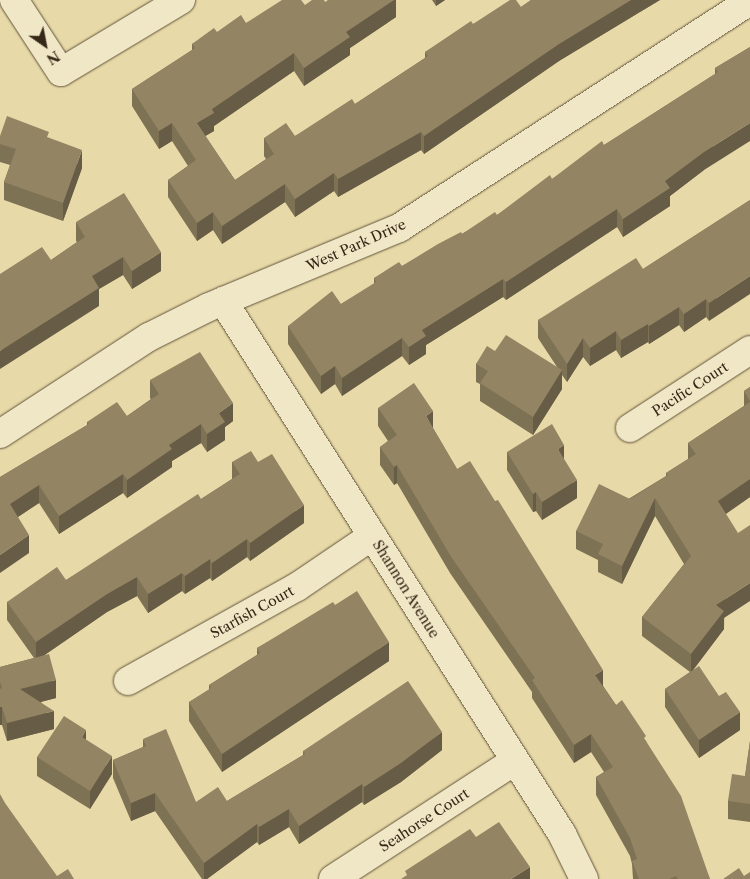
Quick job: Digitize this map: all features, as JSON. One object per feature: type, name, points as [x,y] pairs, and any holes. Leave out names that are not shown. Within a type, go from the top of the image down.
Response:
[{"type":"street","points":[[14,0],[61,72],[181,0]]},
{"type":"street","name":"West Park Drive","points":[[0,434],[150,336],[223,302],[399,228],[750,1]]},
{"type":"street","name":"Shannon Avenue","points":[[223,302],[562,834],[584,879]]},
{"type":"street","name":"Pacific Court","points":[[630,428],[750,350]]},
{"type":"street","name":"Starfish Court","points":[[128,681],[297,587],[372,536]]},
{"type":"street","name":"Seahorse Court","points":[[333,879],[515,761]]},
{"type":"building","points":[[282,0],[301,0],[305,5],[312,0],[324,0],[325,2],[328,0],[394,0],[346,32],[350,37],[304,68],[294,53],[212,109],[214,113],[197,123],[235,180],[274,154],[264,138],[286,123],[295,136],[352,99],[355,104],[428,56],[425,52],[471,21],[473,24],[510,0],[516,0],[521,7],[531,0],[631,0],[559,44],[424,136],[421,132],[338,179],[334,173],[295,199],[285,184],[222,226],[213,212],[197,223],[168,180],[196,160],[172,123],[159,131],[132,89],[195,48],[192,44],[214,28],[217,32],[241,15],[246,23]]},
{"type":"building","points":[[750,47],[750,123],[704,152],[665,181],[670,188],[623,219],[617,209],[506,282],[503,279],[422,330],[426,336],[409,347],[402,338],[342,378],[335,366],[321,376],[288,326],[332,291],[341,304],[376,282],[374,278],[399,262],[402,266],[438,244],[461,232],[462,234],[495,212],[497,215],[550,175],[552,179],[602,141],[604,145],[718,72],[715,68]]},
{"type":"building","points":[[7,116],[49,132],[47,137],[82,150],[63,203],[4,182],[16,149],[0,144],[0,136]]},
{"type":"building","points":[[124,193],[161,252],[132,271],[123,257],[92,276],[99,288],[0,351],[0,274],[42,247],[51,260],[85,237],[76,222]]},
{"type":"building","points":[[750,200],[750,276],[709,303],[706,299],[684,314],[679,307],[649,326],[648,324],[621,340],[616,331],[590,348],[583,338],[567,364],[538,320],[636,258],[643,269]]},
{"type":"building","points":[[506,335],[562,370],[533,417],[480,383],[488,371],[476,364],[487,346],[495,351]]},
{"type":"building","points":[[200,352],[233,403],[219,413],[225,422],[207,434],[201,424],[169,445],[172,449],[127,480],[123,474],[59,516],[39,485],[10,504],[29,535],[0,555],[0,477],[89,424],[87,422],[117,402],[127,416],[159,394],[150,380]]},
{"type":"building","points":[[414,383],[433,411],[426,416],[457,469],[470,461],[495,501],[498,500],[603,670],[595,675],[616,705],[622,700],[646,736],[644,738],[681,796],[710,879],[678,879],[676,876],[669,879],[639,879],[632,861],[637,859],[630,838],[596,777],[613,767],[591,734],[574,745],[532,680],[535,678],[450,555],[397,465],[394,467],[380,447],[397,435],[378,408]]},
{"type":"building","points":[[750,387],[750,401],[744,391]]},
{"type":"building","points":[[750,402],[750,479],[718,501],[738,533],[750,525],[750,583],[716,605],[724,611],[691,654],[642,617],[691,556],[655,498],[622,566],[598,554],[603,544],[576,531],[599,484],[630,499],[668,475],[666,473],[696,454],[688,443]]},
{"type":"building","points":[[552,424],[564,445],[558,449],[577,480],[542,502],[536,492],[533,494],[507,452]]},
{"type":"building","points":[[251,451],[258,462],[272,454],[304,505],[250,543],[247,539],[212,563],[210,559],[185,576],[182,573],[148,594],[137,577],[107,594],[36,642],[7,602],[57,567],[66,580],[198,494],[201,499],[240,474],[232,462]]},
{"type":"building","points":[[357,591],[389,642],[222,754],[189,702],[211,688],[209,685],[260,653],[257,648],[333,602],[335,605]]},
{"type":"building","points":[[49,654],[56,680],[20,689],[54,711],[7,723],[2,707],[0,707],[0,689],[2,688],[0,667]]},
{"type":"building","points":[[699,666],[719,696],[726,692],[740,712],[699,740],[665,689]]},
{"type":"building","points":[[408,681],[442,732],[401,763],[364,787],[362,784],[299,826],[289,809],[259,827],[257,824],[204,863],[155,793],[131,803],[113,760],[146,746],[143,739],[166,729],[196,802],[218,787],[227,801],[305,754],[303,751]]},
{"type":"building","points":[[64,716],[86,730],[82,737],[112,756],[90,791],[37,757]]},
{"type":"building","points":[[750,741],[750,804],[728,801],[732,774],[745,776]]},
{"type":"building","points":[[0,794],[57,876],[68,869],[74,879],[0,879]]},
{"type":"building","points":[[499,822],[530,867],[511,879],[401,879],[407,875],[405,871],[470,829],[476,837]]},
{"type":"building","points":[[739,868],[744,876],[750,872],[750,879],[723,879]]}]
